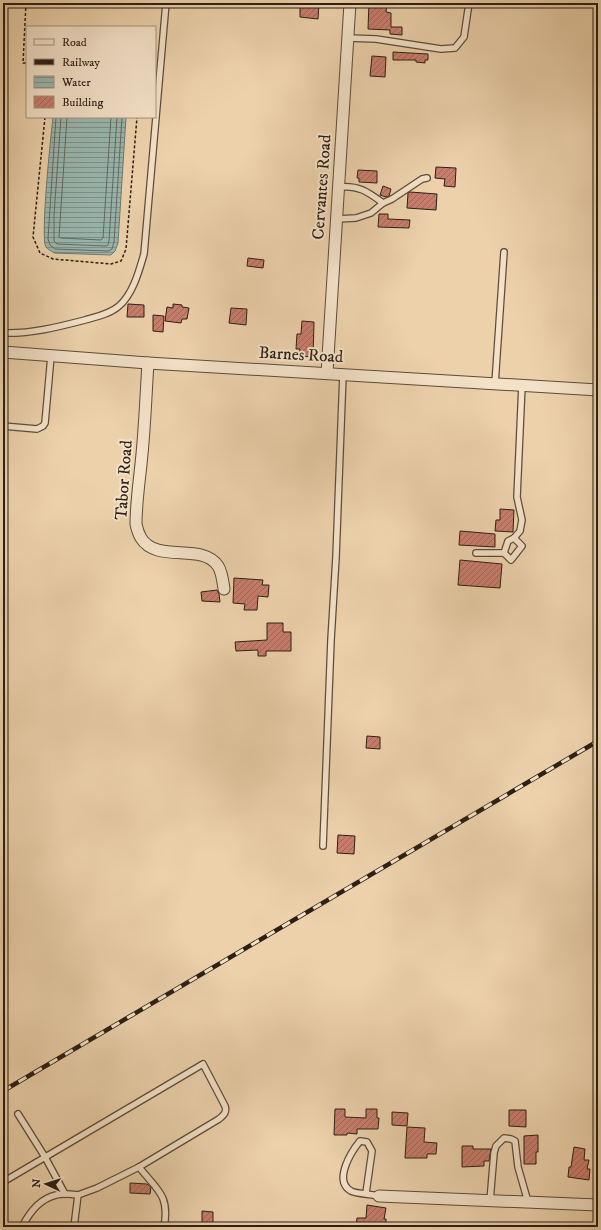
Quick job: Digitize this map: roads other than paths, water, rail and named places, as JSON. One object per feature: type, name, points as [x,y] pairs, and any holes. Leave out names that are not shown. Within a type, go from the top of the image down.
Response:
[{"type":"street","name":"Cervantes Road","points":[[327,373],[350,3]]},
{"type":"street","name":"Barnes Road","points":[[3,352],[148,363],[598,390]]},
{"type":"street","name":"Tabor Road","points":[[148,363],[137,530],[145,544],[156,549],[166,552],[202,555],[213,561],[219,567],[224,589]]},
{"type":"street","points":[[379,1196],[598,1205]]},
{"type":"lane","points":[[156,117],[166,3]]},
{"type":"lane","points":[[348,38],[376,39],[441,49],[455,48],[464,37],[470,3]]},
{"type":"lane","points":[[3,333],[26,333],[44,330],[109,312],[118,307],[125,300],[132,287],[144,254],[156,118]]},
{"type":"lane","points":[[337,219],[362,217],[371,213],[383,203],[392,199],[422,179],[427,178]]},
{"type":"lane","points":[[339,188],[353,187],[363,189],[383,203]]},
{"type":"lane","points":[[495,384],[504,252]]},
{"type":"lane","points":[[3,426],[37,428],[43,426],[45,423],[51,356]]},
{"type":"lane","points":[[323,846],[343,374]]},
{"type":"lane","points":[[504,553],[508,541],[514,538],[520,531],[522,520],[517,497],[522,385]]},
{"type":"lane","points":[[476,553],[504,553],[511,560],[522,546],[514,538]]},
{"type":"lane","points":[[3,1182],[203,1064],[225,1106],[226,1110],[219,1119],[139,1167],[97,1188],[78,1195],[56,1195],[41,1203],[30,1212],[22,1227]]},
{"type":"lane","points":[[18,1114],[45,1157],[65,1194]]},
{"type":"lane","points":[[490,1201],[494,1153],[496,1146],[504,1138],[515,1141],[518,1167],[528,1202]]},
{"type":"lane","points":[[366,1194],[372,1151],[367,1142],[360,1141],[355,1147],[344,1168],[342,1179],[351,1191],[366,1194],[379,1196]]},
{"type":"lane","points":[[139,1167],[156,1186],[165,1202],[167,1213],[164,1227]]},
{"type":"lane","points":[[74,1227],[78,1195]]},
{"type":"water","points":[[53,118],[126,118],[118,243],[115,251],[111,255],[54,253],[46,247],[44,240],[44,226]]},
{"type":"railway","points":[[3,1091],[598,741]]}]
